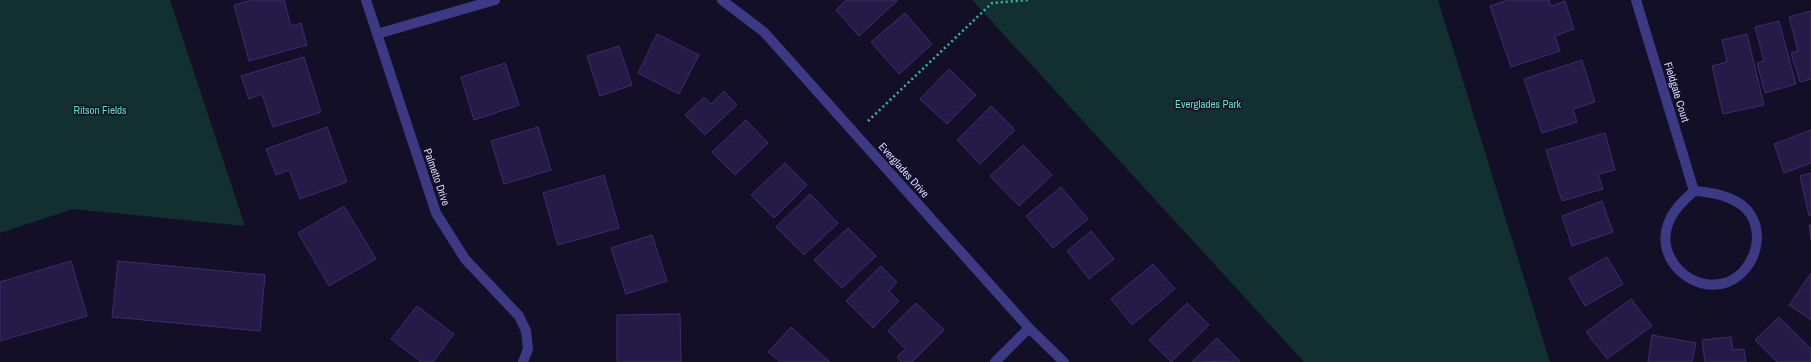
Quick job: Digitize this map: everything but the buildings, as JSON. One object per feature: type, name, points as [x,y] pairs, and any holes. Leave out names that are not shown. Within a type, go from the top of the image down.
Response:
[{"type":"street","name":"Palmetto Drive","points":[[366,0],[436,213],[465,259],[519,316],[526,331],[528,349],[523,362]]},
{"type":"street","points":[[377,34],[495,0]]},
{"type":"street","name":"Everglades Drive","points":[[722,0],[764,32],[1029,328],[1064,362]]},
{"type":"street","name":"Fieldgate Court","points":[[1636,0],[1694,191]]},
{"type":"street","points":[[1694,191],[1707,191],[1732,198],[1744,207],[1753,220],[1757,235],[1756,250],[1750,264],[1740,274],[1727,282],[1713,284],[1698,283],[1685,277],[1675,267],[1668,254],[1665,240],[1668,224],[1684,200],[1694,191]]},
{"type":"street","points":[[995,362],[1029,328]]},
{"type":"path","points":[[855,134],[992,3],[1028,0]]},
{"type":"green space","name":"Ritson Fields","points":[[0,0],[170,0],[245,226],[73,209],[0,233]]},
{"type":"green space","name":"Everglades Park","points":[[972,0],[1438,0],[1550,362],[1304,362]]}]
